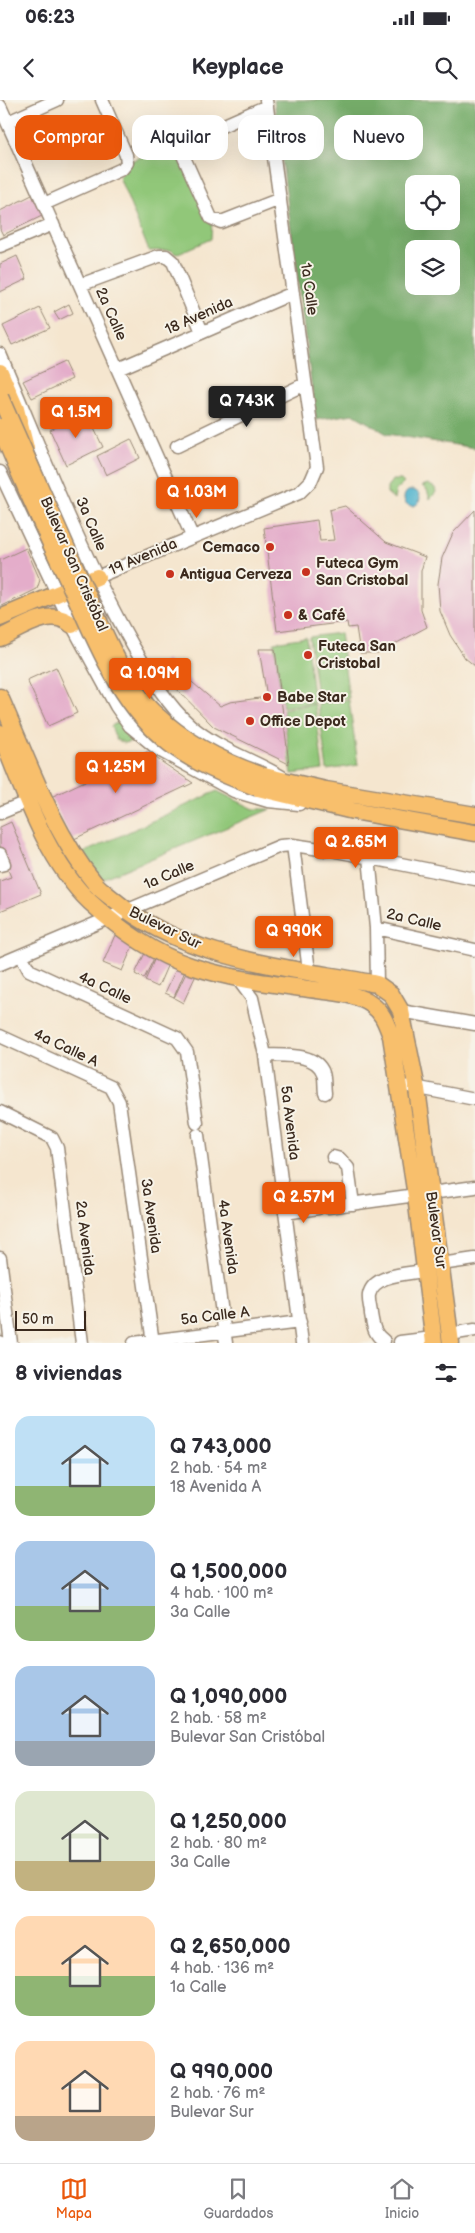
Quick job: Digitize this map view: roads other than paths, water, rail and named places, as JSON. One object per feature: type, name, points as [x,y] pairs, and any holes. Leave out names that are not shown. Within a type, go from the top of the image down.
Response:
[{"type":"main road","points":[[0,372],[21,425],[27,458]]},
{"type":"main road","name":"Bulevar San Cristóbal","points":[[0,397],[108,642],[139,696],[152,712],[203,750],[261,782],[291,782],[326,790],[475,815]]},
{"type":"main road","name":"Bulevar San Cristóbal","points":[[0,427],[60,564],[119,686],[133,707],[169,743],[197,762],[332,806],[475,833]]},
{"type":"main road","points":[[0,456],[38,536],[60,564]]},
{"type":"main road","name":"19 Avenida","points":[[0,618],[53,599],[97,577]]},
{"type":"main road","points":[[0,629],[53,599]]},
{"type":"main road","points":[[0,638],[47,617],[59,617],[72,625]]},
{"type":"main road","points":[[109,619],[138,674],[177,732]]},
{"type":"main road","name":"Bulevar Sur","points":[[0,697],[46,801],[72,851],[95,884],[126,911],[195,945],[250,960],[377,984],[391,994],[401,1011],[417,1089],[423,1194],[423,1271],[433,1340]]},
{"type":"main road","name":"Bulevar Sur","points":[[0,733],[58,862],[73,884],[109,918],[152,948],[190,966],[237,978],[352,996],[371,1004],[384,1017],[388,1027],[398,1084],[423,1194],[441,1264],[451,1338]]},
{"type":"street","points":[[8,122],[57,100]]},
{"type":"street","points":[[44,204],[122,169],[127,163],[126,155],[102,100]]},
{"type":"street","points":[[266,103],[188,141],[182,153],[211,218],[215,221],[221,222],[280,199]]},
{"type":"street","name":"1a Calle","points":[[266,103],[317,468],[311,481]]},
{"type":"street","name":"2a Calle","points":[[0,106],[192,536]]},
{"type":"street","points":[[0,246],[53,224]]},
{"type":"street","points":[[80,285],[159,256],[166,256],[173,262],[202,332]]},
{"type":"street","name":"18 Avenida","points":[[118,369],[293,293]]},
{"type":"street","name":"3a Calle","points":[[0,354],[97,577],[149,672],[175,710],[192,727],[220,746],[291,782]]},
{"type":"street","points":[[177,446],[306,384]]},
{"type":"street","points":[[0,472],[53,599],[72,625],[116,706],[130,726],[159,750],[234,790],[268,801],[332,806]]},
{"type":"street","points":[[16,507],[27,510],[41,504],[52,488],[54,478]]},
{"type":"street","name":"19 Avenida","points":[[97,577],[299,493],[311,481]]},
{"type":"street","points":[[116,706],[148,684],[149,672]]},
{"type":"street","points":[[0,813],[29,800]]},
{"type":"street","points":[[293,845],[309,971]]},
{"type":"street","name":"1a Calle","points":[[0,964],[280,846],[293,845],[369,857],[475,879]]},
{"type":"street","points":[[0,854],[4,864],[0,865]]},
{"type":"street","points":[[369,857],[376,928],[377,984]]},
{"type":"street","name":"2a Calle","points":[[376,928],[475,950]]},
{"type":"street","name":"4a Calle","points":[[21,955],[29,970],[168,1034],[183,1044]]},
{"type":"street","points":[[250,960],[259,971],[259,982],[252,998]]},
{"type":"street","name":"5a Avenida","points":[[237,978],[252,998],[265,1054],[302,1343]]},
{"type":"street","points":[[401,1011],[475,1024]]},
{"type":"street","name":"4a Calle A","points":[[0,1036],[111,1087],[116,1094]]},
{"type":"street","name":"4a Avenida","points":[[183,1044],[187,1052],[225,1337]]},
{"type":"street","points":[[265,1054],[308,1058],[315,1062],[324,1073],[325,1093]]},
{"type":"street","points":[[398,1084],[475,1099]]},
{"type":"street","name":"3a Avenida","points":[[116,1094],[119,1102],[152,1342]]},
{"type":"street","name":"2a Avenida","points":[[0,1112],[52,1138],[57,1148],[82,1343]]},
{"type":"street","points":[[333,1157],[340,1159],[348,1168],[352,1204]]},
{"type":"street","points":[[285,1213],[475,1187]]},
{"type":"street","points":[[0,1258],[11,1343]]},
{"type":"street","points":[[441,1264],[475,1259]]},
{"type":"street","points":[[384,1341],[376,1336],[373,1325],[369,1295],[373,1285],[381,1279],[423,1271]]},
{"type":"street","name":"5a Calle A","points":[[134,1343],[225,1337],[300,1322]]},
{"type":"street","points":[[451,1338],[475,1330]]},
{"type":"street","points":[[400,1342],[433,1340]]},
{"type":"water","points":[[412,490],[418,492],[420,498],[418,504],[412,506],[406,504],[404,498],[406,492]]},
{"type":"tunnel","points":[[49,606],[81,605],[97,610],[109,619]]},
{"type":"place","name":"Cemaco","points":[[270,547]]},
{"type":"place","name":"Futeca Gym San Cristobal","points":[[306,572]]},
{"type":"place","name":"Antigua Cerveza","points":[[170,574]]},
{"type":"place","name":"& Café","points":[[288,615]]},
{"type":"place","name":"Futeca San Cristobal","points":[[308,655]]},
{"type":"place","name":"Babe Star","points":[[267,697]]},
{"type":"place","name":"Office Depot","points":[[250,721]]}]
